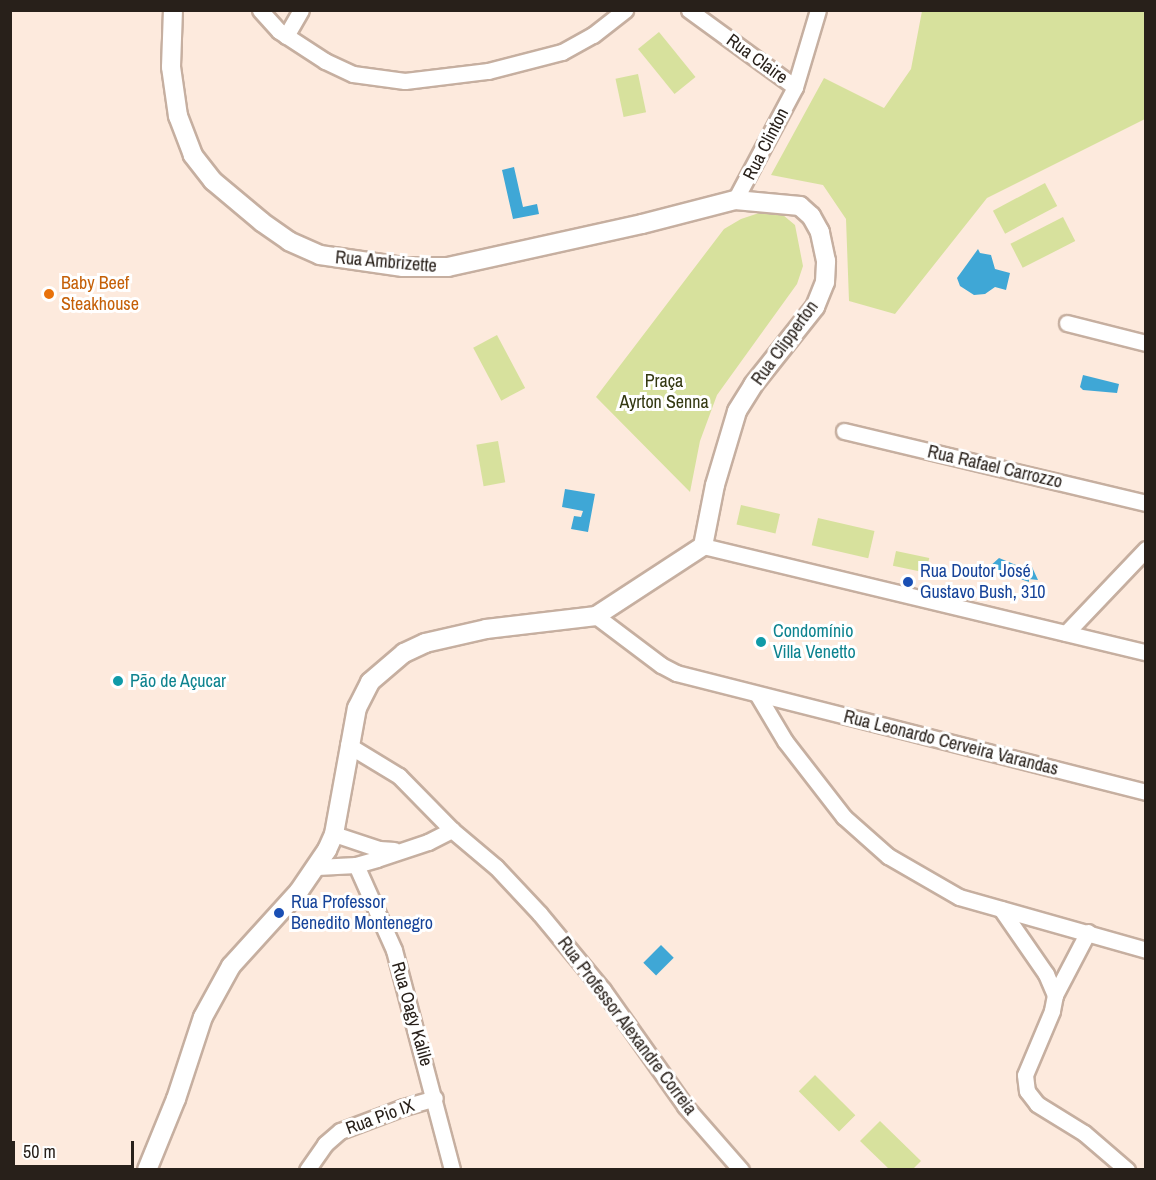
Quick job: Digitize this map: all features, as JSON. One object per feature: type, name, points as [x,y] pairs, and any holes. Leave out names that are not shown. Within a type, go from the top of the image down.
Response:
[{"type":"street","name":"Rua Ambrizette","points":[[173,10],[171,67],[178,116],[184,136],[202,168],[213,181],[262,222],[289,241],[320,255],[403,267],[448,267],[642,225],[735,201]]},
{"type":"street","points":[[260,10],[286,36],[325,61],[353,74],[379,79],[416,80],[488,71],[562,52],[593,35],[626,10]]},
{"type":"street","points":[[286,36],[301,10]]},
{"type":"street","name":"Rua Claire","points":[[689,10],[795,87]]},
{"type":"street","name":"Rua Clinton","points":[[735,201],[795,87],[818,10]]},
{"type":"street","name":"Rua Clipperton","points":[[703,546],[715,485],[737,411],[753,385],[815,307],[825,282],[826,261],[819,232],[812,216],[800,206],[735,201]]},
{"type":"street","points":[[1067,323],[1146,343]]},
{"type":"street","name":"Rua Rafael Carrozzo","points":[[844,431],[1146,503]]},
{"type":"street","points":[[147,1170],[176,1099],[203,1017],[231,966],[317,867],[334,834],[346,775],[348,745],[357,708],[370,682],[404,653],[425,643],[486,629],[596,616],[703,546],[1146,652]]},
{"type":"street","points":[[1066,633],[1146,549]]},
{"type":"street","name":"Rua Leonardo Cerveira Varandas","points":[[596,616],[661,665],[676,673],[1146,792]]},
{"type":"street","points":[[757,694],[785,741],[844,817],[888,856],[959,897],[1146,950]]},
{"type":"street","name":"Rua Professor Alexandre Correia","points":[[348,745],[399,776],[452,830],[496,867],[576,954],[685,1106],[741,1170]]},
{"type":"street","points":[[317,867],[356,865],[406,850],[452,830]]},
{"type":"street","points":[[334,834],[379,849],[406,850]]},
{"type":"street","name":"Rua Oagy Kalile","points":[[356,865],[394,950],[435,1098],[452,1170]]},
{"type":"street","points":[[1001,909],[1046,974],[1055,995]]},
{"type":"street","points":[[1088,932],[1055,995],[1052,1011],[1025,1075],[1027,1091],[1037,1104],[1084,1133],[1127,1170]]},
{"type":"street","name":"Rua Pio IX","points":[[307,1170],[325,1144],[340,1131],[435,1098]]},
{"type":"green space","points":[[922,11],[1145,11],[1145,119],[987,198],[895,314],[849,301],[846,219],[823,185],[771,175],[824,78],[884,108],[911,69]]},
{"type":"green space","points":[[659,32],[696,77],[675,94],[638,49]]},
{"type":"green space","points":[[638,74],[646,112],[624,117],[616,79]]},
{"type":"green space","points":[[1045,183],[1057,206],[1005,234],[993,211]]},
{"type":"green space","name":"Praça Ayrton Senna","points":[[762,212],[783,215],[795,225],[803,266],[797,284],[717,395],[700,441],[690,492],[596,397],[724,229],[741,219]]},
{"type":"green space","points":[[1063,217],[1075,241],[1023,268],[1010,244]]},
{"type":"green space","points":[[497,335],[525,388],[501,401],[473,348]]},
{"type":"green space","points":[[498,441],[505,482],[484,486],[476,445]]},
{"type":"green space","points":[[741,505],[780,514],[775,533],[737,524]]},
{"type":"green space","points":[[818,518],[875,531],[868,558],[812,545]]},
{"type":"green space","points":[[896,551],[929,558],[926,573],[893,566]]},
{"type":"green space","points":[[815,1075],[855,1115],[839,1132],[799,1091]]},
{"type":"green space","points":[[880,1121],[921,1161],[913,1169],[889,1169],[860,1141]]},
{"type":"water","points":[[514,167],[523,207],[537,204],[539,214],[513,219],[502,170]]},
{"type":"water","points":[[978,249],[980,253],[991,255],[995,269],[1010,273],[1006,290],[995,287],[985,294],[974,295],[960,286],[957,278]]},
{"type":"water","points":[[1083,375],[1119,384],[1117,393],[1083,390],[1080,387]]},
{"type":"water","points":[[565,489],[595,494],[588,532],[571,529],[574,516],[581,517],[583,511],[562,507]]},
{"type":"water","points":[[999,558],[1016,565],[1032,567],[1038,580],[1029,579],[1029,582],[988,568]]},
{"type":"water","points":[[661,945],[674,958],[656,975],[643,963]]},
{"type":"place","name":"Baby Beef Steakhouse","points":[[49,294]]},
{"type":"place","name":"Rua Doutor José Gustavo Bush, 310","points":[[908,582]]},
{"type":"place","name":"Condomínio Villa Venetto","points":[[761,642]]},
{"type":"place","name":"Pão de Açucar","points":[[118,681]]},
{"type":"place","name":"Rua Professor Benedito Montenegro","points":[[279,913]]}]
